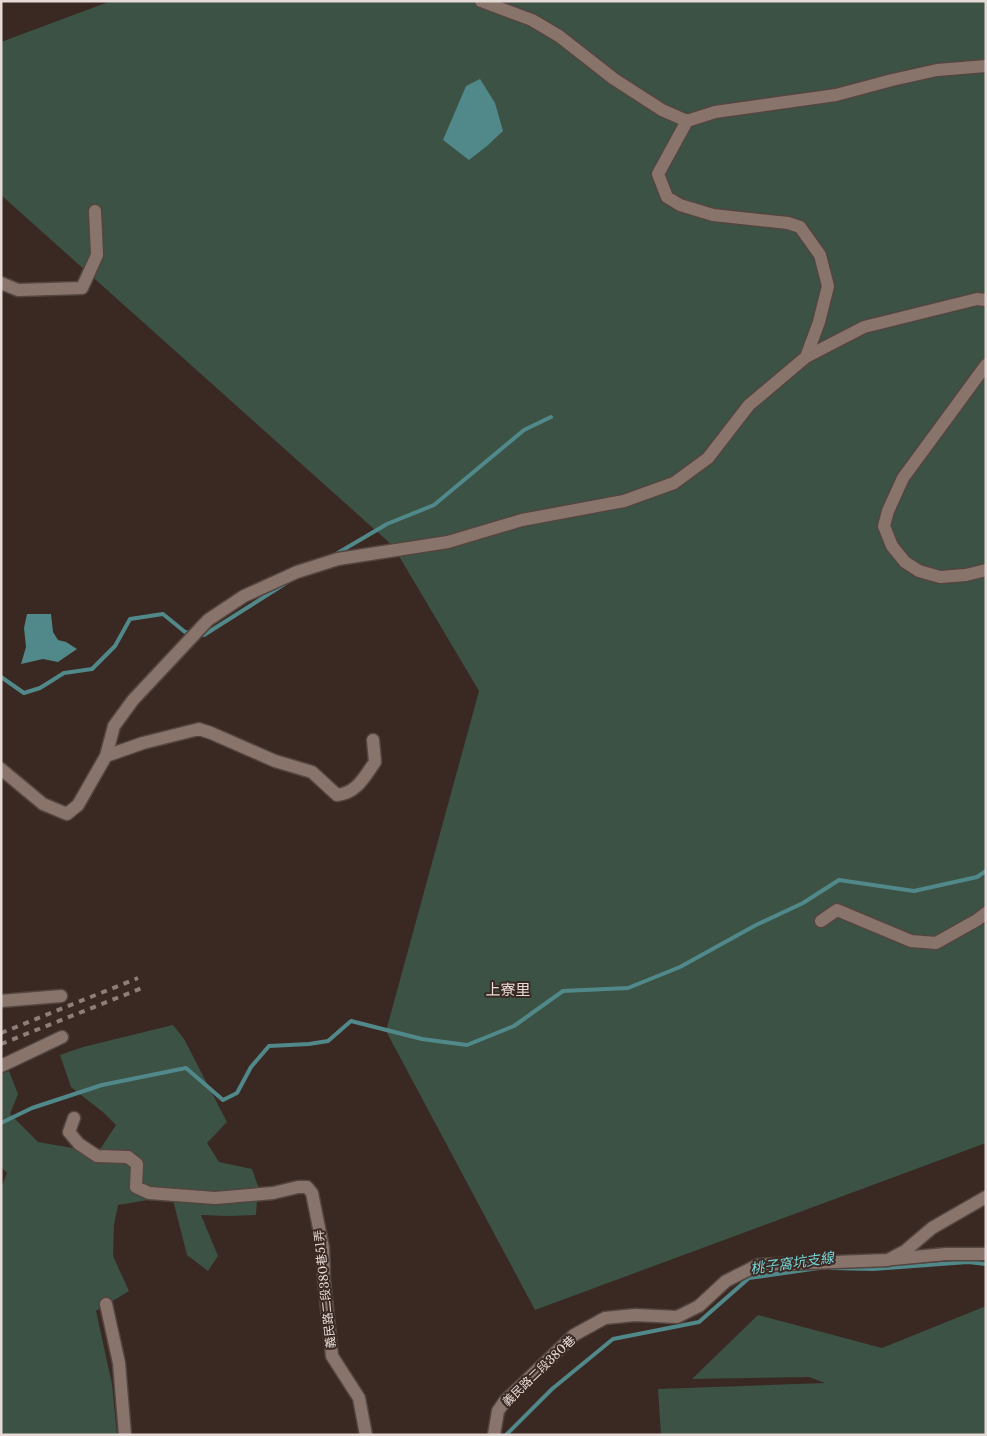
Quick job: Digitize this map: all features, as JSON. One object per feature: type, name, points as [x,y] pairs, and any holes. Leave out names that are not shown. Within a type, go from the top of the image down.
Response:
[{"type":"lane","points":[[480,1],[532,20],[559,36],[614,79],[662,110],[687,121],[715,112],[836,95],[937,70],[986,66]]},
{"type":"lane","points":[[687,121],[658,174],[667,197],[680,205],[713,215],[788,223],[800,227],[820,255],[828,286],[806,357]]},
{"type":"lane","points":[[1,283],[18,290],[82,288],[97,255],[95,211]]},
{"type":"lane","points":[[1,770],[43,804],[67,814],[78,805],[106,756],[114,726],[133,700],[208,620],[244,596],[297,572],[338,559],[448,542],[522,520],[624,501],[674,483],[708,458],[749,405],[806,357],[864,327],[977,299],[986,300]]},
{"type":"lane","points":[[986,365],[903,478],[884,526],[892,546],[905,562],[919,571],[940,577],[966,575],[986,570]]},
{"type":"lane","points":[[106,756],[143,743],[199,729],[275,761],[312,772],[337,796],[355,790],[375,762],[373,740]]},
{"type":"lane","points":[[821,920],[837,910],[911,941],[936,943],[986,913]]},
{"type":"lane","points":[[1,1001],[61,996]]},
{"type":"lane","points":[[1,1066],[62,1037]]},
{"type":"lane","name":"義民路二段380巷51弄","points":[[74,1118],[69,1132],[79,1144],[97,1156],[128,1157],[137,1164],[136,1187],[149,1193],[215,1198],[273,1193],[298,1186],[307,1188],[312,1193],[323,1248],[324,1280],[332,1356],[359,1398],[366,1435]]},
{"type":"lane","name":"義民路二段380巷","points":[[494,1435],[498,1411],[505,1401],[574,1335],[605,1318],[635,1315],[677,1317],[699,1306],[726,1281],[758,1265],[888,1260],[905,1251],[932,1228],[986,1197]]},
{"type":"lane","points":[[888,1260],[946,1254],[986,1254]]},
{"type":"lane","points":[[106,1304],[119,1363],[125,1435]]},
{"type":"green space","points":[[111,1],[986,1],[986,1143],[535,1310],[386,1031],[479,691],[393,546],[1,195],[1,42]]},
{"type":"green space","points":[[173,1025],[184,1039],[227,1122],[207,1143],[219,1162],[252,1169],[258,1186],[256,1215],[201,1215],[218,1256],[208,1271],[187,1255],[172,1196],[118,1205],[114,1225],[113,1256],[129,1291],[96,1311],[112,1384],[117,1435],[1,1435],[1,1188],[7,1173],[1,1167],[1,1074],[9,1071],[18,1094],[10,1114],[38,1142],[90,1151],[101,1148],[116,1125],[71,1087],[60,1055],[83,1047]]},
{"type":"green space","points":[[986,1306],[986,1435],[661,1435],[658,1389],[825,1383],[809,1377],[692,1379],[758,1315],[882,1348]]},
{"type":"water","points":[[480,79],[495,103],[503,131],[469,160],[443,140],[466,86]]},
{"type":"water","points":[[27,614],[51,614],[53,632],[58,640],[66,642],[77,649],[58,662],[43,659],[21,664],[26,647],[24,628]]},
{"type":"waterway","points":[[336,554],[387,524],[434,505],[524,430],[551,417]]},
{"type":"waterway","points":[[199,634],[204,635],[286,583]]},
{"type":"waterway","points":[[1,677],[24,693],[40,688],[64,673],[92,669],[115,646],[130,619],[163,614],[185,632],[192,633]]},
{"type":"waterway","points":[[1,1123],[32,1108],[102,1085],[186,1068],[223,1100],[237,1093],[251,1067],[269,1046],[328,1041],[351,1021],[422,1039],[467,1045],[514,1026],[563,991],[628,988],[680,967],[756,925],[803,903],[839,880],[914,891],[977,877],[986,871]]},
{"type":"waterway","name":"桃子窩坑支線","points":[[831,1268],[873,1269],[968,1262],[986,1264]]},
{"type":"waterway","name":"桃子窩坑支線","points":[[506,1435],[552,1389],[613,1339],[699,1322],[749,1278],[819,1268]]},
{"type":"railway","points":[[1,1033],[138,978]]},
{"type":"railway","points":[[1,1044],[142,988]]},
{"type":"district","name":"上寮里","points":[[508,990]]}]
